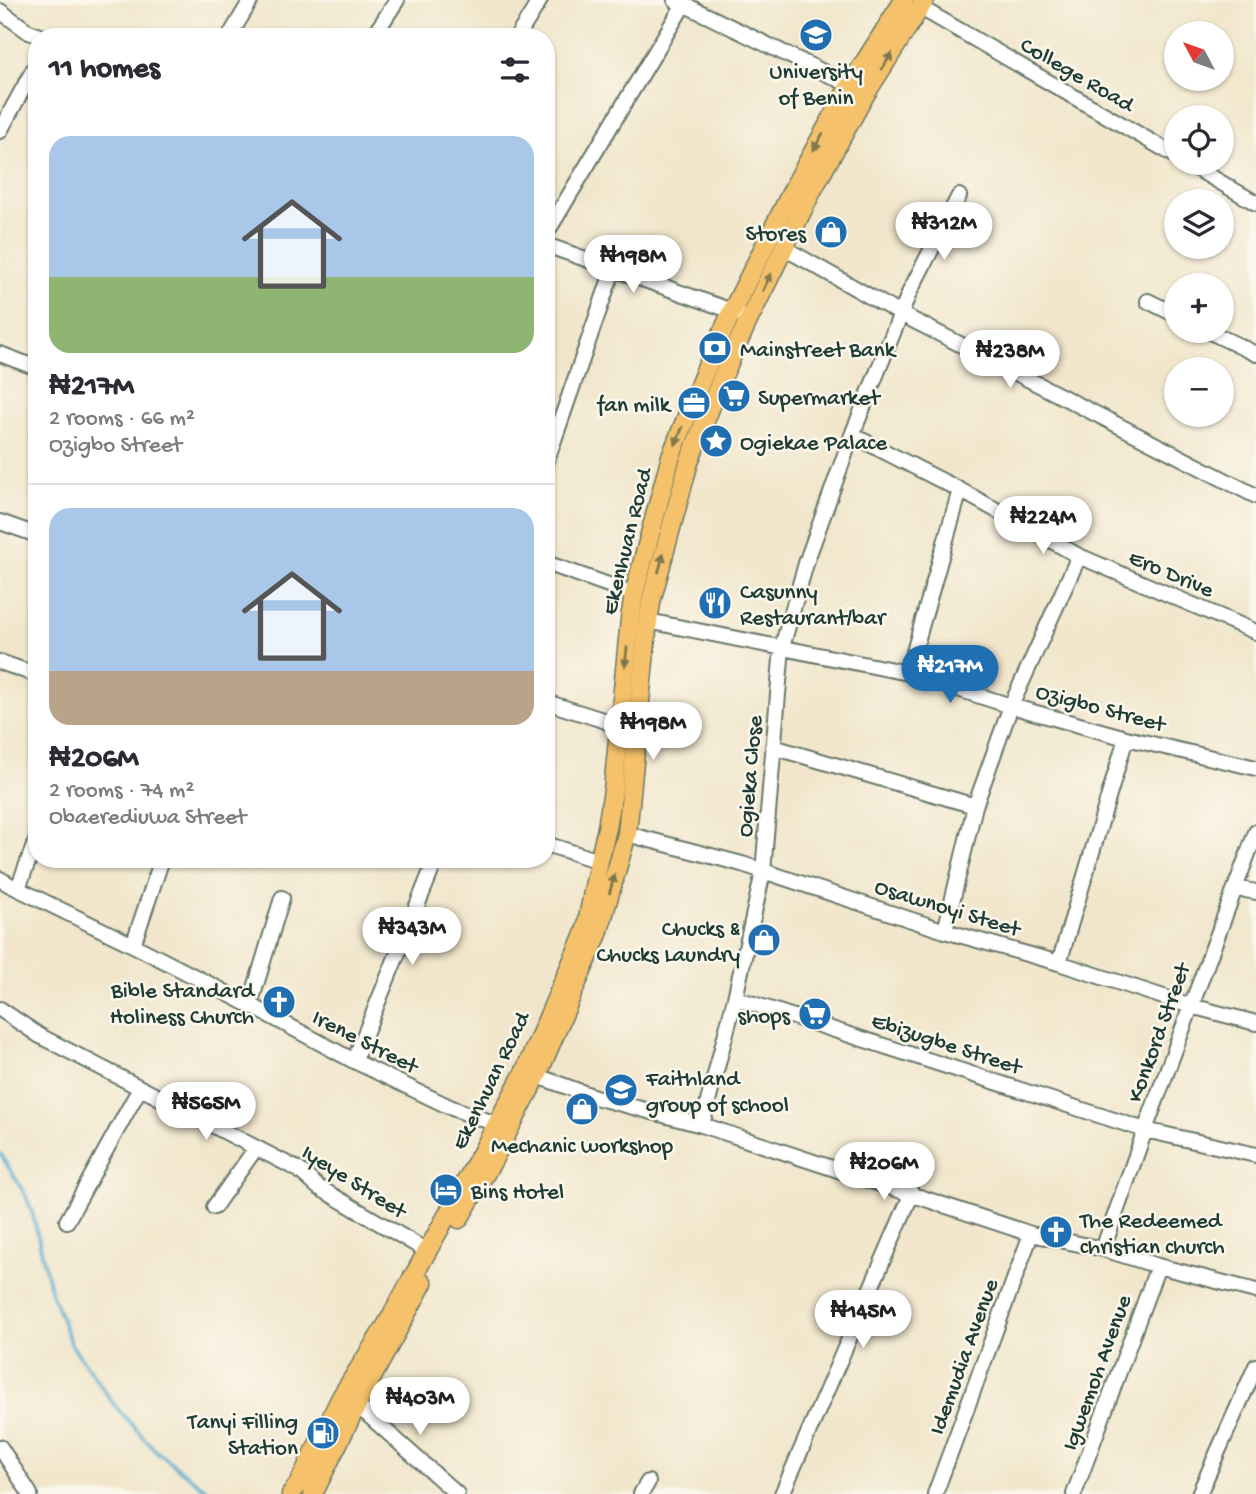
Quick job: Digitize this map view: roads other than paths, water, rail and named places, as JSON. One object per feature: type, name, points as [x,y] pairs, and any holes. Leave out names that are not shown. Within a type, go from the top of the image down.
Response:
[{"type":"main road","name":"Ekenhuan Road","points":[[313,1494],[531,1074],[598,934],[627,834],[652,598],[689,462],[722,378],[741,315],[796,183],[850,85],[904,0]]},
{"type":"main road","name":"Ekenhuan Road","points":[[531,1074],[586,929],[607,828],[634,594],[671,456],[705,371],[784,248],[812,191],[866,95],[923,4]]},
{"type":"main road","name":"Ekenhuan Road","points":[[291,1494],[341,1397],[503,1127]]},
{"type":"street","points":[[234,28],[251,0]]},
{"type":"street","points":[[379,28],[397,0]]},
{"type":"street","points":[[523,28],[540,0]]},
{"type":"street","points":[[555,218],[679,2],[850,85]]},
{"type":"street","name":"College Road","points":[[923,4],[1164,149]]},
{"type":"street","points":[[0,11],[28,31]]},
{"type":"street","points":[[0,131],[28,80]]},
{"type":"street","points":[[1208,175],[1256,203]]},
{"type":"street","points":[[852,435],[901,314],[959,196]]},
{"type":"street","points":[[555,248],[741,315]]},
{"type":"street","points":[[784,248],[901,314],[1256,496]]},
{"type":"street","points":[[555,437],[613,270]]},
{"type":"street","points":[[1148,301],[1164,309]]},
{"type":"street","points":[[1233,343],[1256,354]]},
{"type":"street","points":[[0,354],[28,365]]},
{"type":"street","name":"Ero Drive","points":[[852,435],[1080,556],[1256,632]]},
{"type":"street","name":"Ogieka Close","points":[[702,1125],[735,998],[763,872],[782,647],[807,561],[852,435]]},
{"type":"street","points":[[908,673],[960,490]]},
{"type":"street","points":[[0,522],[28,532]]},
{"type":"street","points":[[945,931],[975,806],[1011,706],[1080,556]]},
{"type":"street","points":[[555,566],[634,594]]},
{"type":"street","name":"Ozigbo Street","points":[[648,621],[908,673],[1011,706],[1126,738],[1256,768]]},
{"type":"street","points":[[0,662],[28,672]]},
{"type":"street","points":[[555,705],[606,721],[619,729]]},
{"type":"street","points":[[1059,962],[1126,738]]},
{"type":"street","points":[[773,747],[975,806]]},
{"type":"street","name":"Konkord Street","points":[[1103,1249],[1144,1130],[1256,832]]},
{"type":"street","name":"Osawnoyi Steet","points":[[627,834],[742,864],[945,931],[1059,962],[1191,1006],[1256,1023]]},
{"type":"street","points":[[555,847],[599,861]]},
{"type":"street","points":[[18,888],[28,862]]},
{"type":"street","points":[[133,945],[159,868]]},
{"type":"street","points":[[354,1061],[432,868]]},
{"type":"street","name":"Irene Street","points":[[0,878],[354,1061],[452,1108],[503,1127]]},
{"type":"street","points":[[1235,888],[1256,892]]},
{"type":"street","points":[[250,1005],[282,898]]},
{"type":"street","name":"Ebizugbe Street","points":[[735,998],[1144,1130],[1256,1155]]},
{"type":"street","name":"Iyeye Street","points":[[0,1009],[40,1036],[299,1170],[318,1187],[427,1251]]},
{"type":"street","points":[[531,1074],[595,1097],[702,1125],[1031,1234],[1103,1249],[1256,1291]]},
{"type":"street","points":[[67,1221],[140,1088]]},
{"type":"street","points":[[214,1207],[256,1148]]},
{"type":"street","points":[[782,1494],[912,1193]]},
{"type":"street","name":"Idemudia Avenue","points":[[935,1494],[1031,1234]]},
{"type":"street","name":"Igwemoh Avenue","points":[[1074,1494],[1158,1266]]},
{"type":"street","points":[[1199,1494],[1256,1366]]},
{"type":"street","points":[[357,1405],[457,1494]]},
{"type":"street","points":[[0,1447],[30,1494]]},
{"type":"waterway","points":[[0,1153],[26,1196],[50,1289],[71,1344],[116,1407],[156,1451],[212,1494]]},
{"type":"place","name":"University of Benin","points":[[816,35]]},
{"type":"place","name":"Stores","points":[[831,232]]},
{"type":"place","name":"Mainstreet Bank","points":[[715,348]]},
{"type":"place","name":"Supermarket","points":[[734,396]]},
{"type":"place","name":"fan milk","points":[[694,403]]},
{"type":"place","name":"Ogiekae Palace","points":[[716,441]]},
{"type":"place","name":"Casunny Restaurant/bar","points":[[715,603]]},
{"type":"place","name":"Chucks & Chucks Laundry","points":[[764,940]]},
{"type":"place","name":"Bible Standard Holiness Church","points":[[279,1002]]},
{"type":"place","name":"shops","points":[[815,1014]]},
{"type":"place","name":"Faithland group of school","points":[[621,1090]]},
{"type":"place","name":"Mechanic workshop","points":[[582,1109]]},
{"type":"place","name":"Bins Hotel","points":[[446,1190]]},
{"type":"place","name":"The Redeemed christian church","points":[[1056,1232]]},
{"type":"place","name":"Tanyi Filling Station","points":[[323,1433]]}]
